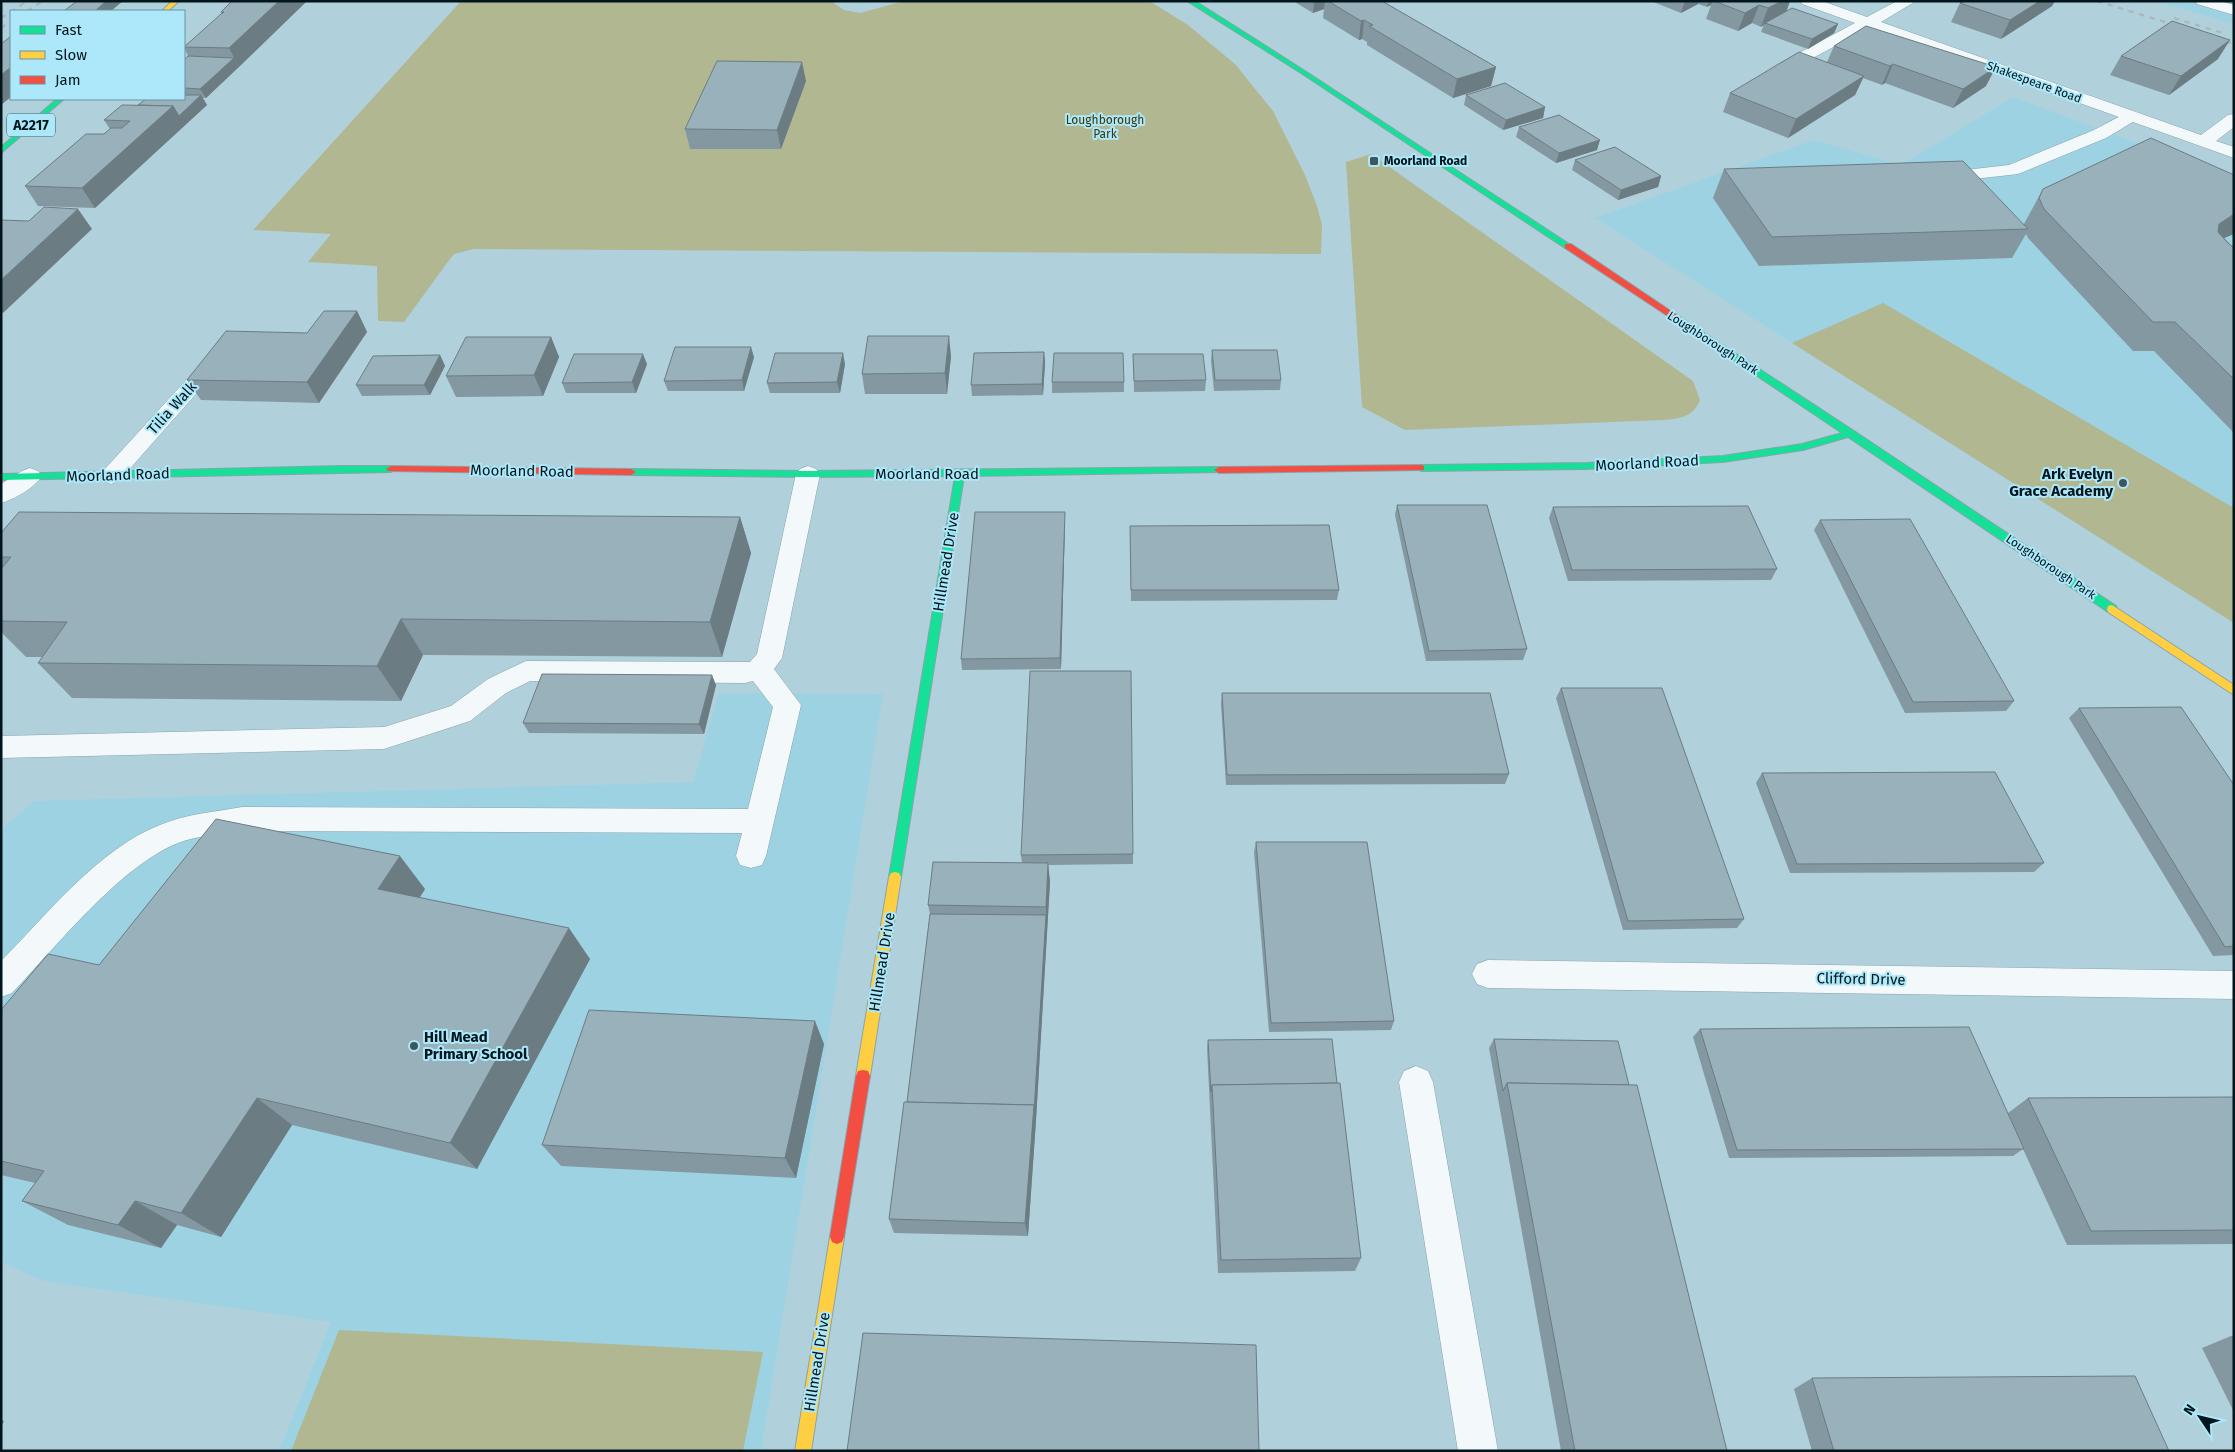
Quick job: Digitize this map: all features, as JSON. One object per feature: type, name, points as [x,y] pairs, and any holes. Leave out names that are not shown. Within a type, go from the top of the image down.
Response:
[{"type":"street","points":[[166,10],[176,1]]},
{"type":"street","name":"Loughborough Park","points":[[1190,1],[1311,77],[1851,433],[2234,691]]},
{"type":"street","name":"Shakespeare Road","points":[[1807,1],[2234,152]]},
{"type":"street","points":[[1762,78],[1909,1]]},
{"type":"street","points":[[2202,1],[2234,10]]},
{"type":"street","name":"A2217","points":[[1,151],[61,100]]},
{"type":"street","points":[[1923,178],[2012,170],[2100,134],[2130,116]]},
{"type":"street","points":[[2203,142],[2232,122]]},
{"type":"street","name":"Tilia Walk","points":[[111,476],[233,340]]},
{"type":"street","name":"Moorland Road","points":[[1,477],[111,476],[291,468],[960,474],[1586,466],[1660,463],[1775,452],[1803,447],[1851,433]]},
{"type":"street","points":[[1,747],[384,738],[460,714],[497,686],[526,671],[746,673],[759,669],[769,658],[808,474]]},
{"type":"street","name":"Hillmead Drive","points":[[803,1451],[960,474]]},
{"type":"street","points":[[1,495],[30,476]]},
{"type":"street","points":[[751,856],[786,704],[759,669]]},
{"type":"street","points":[[1,983],[107,876],[132,854],[169,833],[242,819],[759,821]]},
{"type":"street","name":"Clifford Drive","points":[[1488,974],[2234,985]]},
{"type":"street","points":[[1416,1082],[1478,1451]]},
{"type":"shaded area","points":[[2156,1],[2234,1],[2234,24]]},
{"type":"shaded area","name":"Ark Evelyn Grace Academy","points":[[2013,97],[2234,179],[2234,623],[1595,218],[1814,140],[1901,165]]},
{"type":"shaded area","name":"Hill Mead Primary School","points":[[719,693],[883,694],[761,1451],[279,1451],[331,1322],[43,1281],[1,1262],[1,830],[34,801],[693,782]]},
{"type":"green space","name":"Loughborough Park","points":[[461,1],[831,1],[844,10],[860,13],[904,1],[1151,2],[1188,25],[1235,64],[1273,111],[1305,175],[1317,206],[1322,225],[1321,254],[473,249],[454,254],[404,322],[378,321],[377,266],[308,262],[331,234],[253,230]]},
{"type":"green space","points":[[1371,154],[1693,381],[1700,400],[1694,410],[1680,418],[1663,420],[1405,430],[1362,407],[1346,162]]},
{"type":"green space","points":[[1883,303],[2234,508],[2234,623],[1792,343]]},
{"type":"green space","points":[[339,1330],[763,1352],[743,1451],[291,1451]]},
{"type":"building","points":[[77,1],[106,1],[96,10],[65,10]]},
{"type":"building","points":[[232,1],[279,1],[229,48],[185,47],[224,12],[221,12]]},
{"type":"building","points":[[1328,1],[1382,1],[1496,67],[1457,79],[1369,26],[1373,25],[1364,20],[1361,21]]},
{"type":"building","points":[[1714,1],[1782,1],[1768,8],[1759,5],[1745,13]]},
{"type":"building","points":[[1964,1],[2040,1],[2010,20],[1960,3]]},
{"type":"building","points":[[1792,8],[1838,24],[1812,39],[1765,23]]},
{"type":"building","points":[[2172,21],[2230,40],[2181,76],[2121,56]]},
{"type":"building","points":[[1866,26],[1996,67],[1963,89],[1893,64],[1890,66],[1834,46]]},
{"type":"building","points":[[10,37],[10,68],[1,75],[1,44]]},
{"type":"building","points":[[1799,52],[1864,76],[1796,119],[1730,93]]},
{"type":"building","points":[[188,56],[234,58],[200,89],[185,88],[185,59]]},
{"type":"building","points":[[717,61],[802,62],[777,130],[685,129]]},
{"type":"building","points":[[1505,83],[1545,107],[1506,120],[1466,95]]},
{"type":"building","points":[[185,95],[201,95],[179,116],[173,106],[138,105],[145,100],[185,100]]},
{"type":"building","points":[[122,105],[173,106],[82,188],[25,186],[86,134],[104,134],[111,128],[122,128],[130,121],[104,120]]},
{"type":"building","points":[[1559,115],[1600,140],[1559,153],[1519,127]]},
{"type":"building","points":[[2151,138],[2234,175],[2234,214],[2219,224],[2218,232],[2234,248],[2234,379],[2175,322],[2153,322],[2044,209],[2039,198],[2043,189]]},
{"type":"building","points":[[1615,147],[1661,176],[1621,190],[1575,160]]},
{"type":"building","points":[[1963,161],[2028,229],[1772,237],[1724,169]]},
{"type":"building","points":[[44,207],[78,209],[1,280],[1,220],[29,221]]},
{"type":"building","points":[[324,311],[357,311],[307,382],[187,380],[226,331],[307,333]]},
{"type":"building","points":[[868,336],[949,336],[945,373],[862,374]]},
{"type":"building","points":[[466,337],[551,337],[534,375],[446,376]]},
{"type":"building","points":[[675,347],[751,347],[742,380],[664,381]]},
{"type":"building","points":[[1212,350],[1277,350],[1281,380],[1215,380]]},
{"type":"building","points":[[1044,352],[1042,384],[971,385],[974,353]]},
{"type":"building","points":[[775,353],[843,353],[837,382],[767,383]]},
{"type":"building","points":[[1054,353],[1123,353],[1124,382],[1052,382]]},
{"type":"building","points":[[574,354],[643,354],[632,382],[562,383]]},
{"type":"building","points":[[1133,354],[1203,354],[1206,380],[1134,381]]},
{"type":"building","points":[[440,355],[424,385],[356,385],[373,356]]},
{"type":"building","points":[[1397,505],[1487,505],[1527,649],[1429,651]]},
{"type":"building","points":[[1748,506],[1777,569],[1572,570],[1553,507]]},
{"type":"building","points":[[19,512],[740,517],[710,622],[401,619],[377,666],[38,663],[67,622],[1,621],[1,569],[11,557],[1,557],[1,533]]},
{"type":"building","points":[[975,512],[1065,512],[1060,658],[961,659]]},
{"type":"building","points":[[1910,519],[2014,701],[1913,702],[1820,520]]},
{"type":"building","points":[[1329,525],[1339,590],[1131,590],[1130,526]]},
{"type":"building","points":[[1030,671],[1131,671],[1133,854],[1021,855]]},
{"type":"building","points":[[542,674],[712,675],[699,724],[523,723]]},
{"type":"building","points":[[1561,688],[1662,688],[1744,919],[1628,921]]},
{"type":"building","points":[[1222,693],[1490,693],[1509,774],[1227,775]]},
{"type":"building","points":[[2181,707],[2234,785],[2234,946],[2225,947],[2079,708]]},
{"type":"building","points":[[1995,772],[2044,863],[1797,864],[1762,773]]},
{"type":"building","points":[[216,819],[400,856],[378,889],[569,928],[450,1143],[257,1098],[181,1213],[135,1201],[118,1225],[22,1201],[44,1171],[1,1161],[1,1010],[48,954],[99,965]]},
{"type":"building","points":[[1256,842],[1367,842],[1394,1021],[1271,1023]]},
{"type":"building","points":[[933,862],[1048,863],[1046,907],[928,905]]},
{"type":"building","points":[[930,914],[1046,915],[1034,1112],[1034,1105],[907,1102]]},
{"type":"building","points":[[589,1010],[815,1021],[785,1158],[542,1145]]},
{"type":"building","points":[[1969,1027],[2024,1149],[1737,1150],[1700,1029]]},
{"type":"building","points":[[1332,1039],[1337,1083],[1212,1085],[1211,1092],[1208,1040]]},
{"type":"building","points":[[1494,1039],[1618,1041],[1629,1085],[1507,1083],[1503,1091]]},
{"type":"building","points":[[1340,1083],[1361,1258],[1221,1260],[1212,1085]]},
{"type":"building","points":[[1507,1083],[1637,1085],[1727,1451],[1575,1451]]},
{"type":"building","points":[[2234,1097],[2234,1230],[2091,1231],[2028,1098]]},
{"type":"building","points":[[904,1102],[1034,1105],[1025,1223],[889,1219]]},
{"type":"building","points":[[863,1333],[1256,1345],[1259,1451],[847,1451]]},
{"type":"building","points":[[2135,1376],[2169,1451],[1834,1451],[1812,1378]]},
{"type":"railway","points":[[13,10],[27,1]]},
{"type":"railway","points":[[29,10],[43,1]]},
{"type":"railway","points":[[2097,1],[2181,27]]},
{"type":"railway","points":[[1,18],[10,12]]},
{"type":"railway","points":[[2174,18],[2226,34]]},
{"type":"railway","points":[[1,28],[10,22]]},
{"type":"railway","points":[[2215,38],[2234,44]]},
{"type":"traffic: fast","points":[[1190,1],[1303,72],[1568,246]]},
{"type":"traffic: fast","points":[[1,151],[60,100]]},
{"type":"traffic: fast","points":[[1692,328],[2112,609]]},
{"type":"traffic: fast","points":[[1421,468],[1586,466],[1723,459],[1803,447],[1851,433]]},
{"type":"traffic: fast","points":[[1,477],[391,469]]},
{"type":"traffic: fast","points":[[631,472],[808,474],[1219,470]]},
{"type":"traffic: fast","points":[[895,877],[960,473]]},
{"type":"traffic: slow","points":[[166,10],[176,1]]},
{"type":"traffic: slow","points":[[2112,609],[2234,691]]},
{"type":"traffic: slow","points":[[863,1076],[895,877]]},
{"type":"traffic: slow","points":[[803,1451],[837,1237]]},
{"type":"traffic: jam","points":[[1568,246],[1692,328]]},
{"type":"traffic: jam","points":[[1219,470],[1421,468]]},
{"type":"traffic: jam","points":[[391,469],[631,472]]},
{"type":"traffic: jam","points":[[837,1237],[863,1076]]},
{"type":"place","name":"Moorland Road","points":[[1374,161]]},
{"type":"place","name":"Ark Evelyn Grace Academy","points":[[2123,483]]},
{"type":"place","name":"Hill Mead Primary School","points":[[414,1046]]}]
